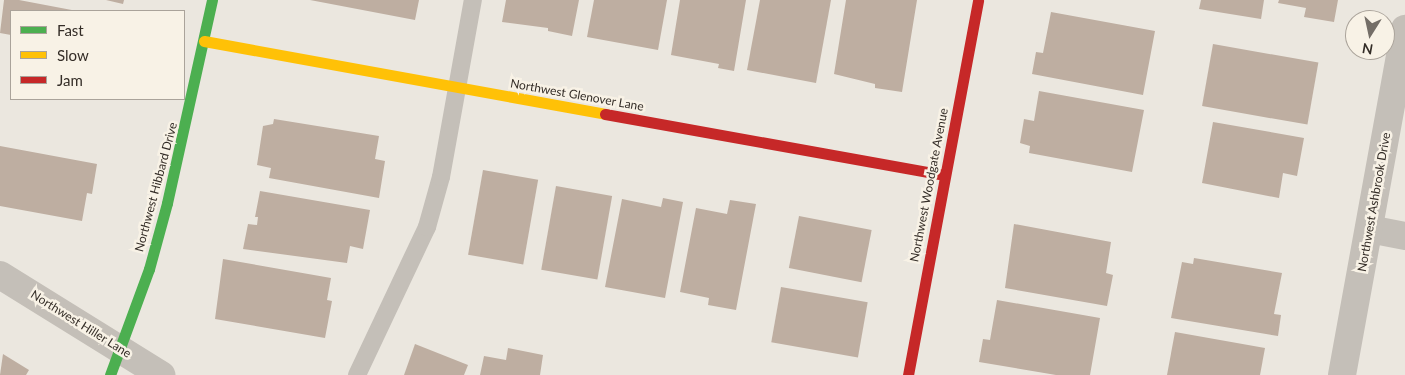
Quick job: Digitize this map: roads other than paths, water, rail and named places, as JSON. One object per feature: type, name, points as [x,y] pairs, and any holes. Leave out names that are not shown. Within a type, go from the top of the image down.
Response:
[{"type":"street","name":"Northwest Hibbard Drive","points":[[110,375],[149,269],[170,195],[212,0]]},
{"type":"street","name":"Northwest Woodgate Avenue","points":[[908,375],[978,0]]},
{"type":"street","name":"Northwest Ashbrook Drive","points":[[1342,375],[1405,29]]},
{"type":"street","name":"Northwest Glenover Lane","points":[[204,41],[944,175]]},
{"type":"street","points":[[1369,229],[1405,236]]},
{"type":"street","name":"Northwest Hiller Lane","points":[[0,275],[162,375]]},
{"type":"lane","points":[[357,375],[427,227],[441,177],[473,0]]}]
